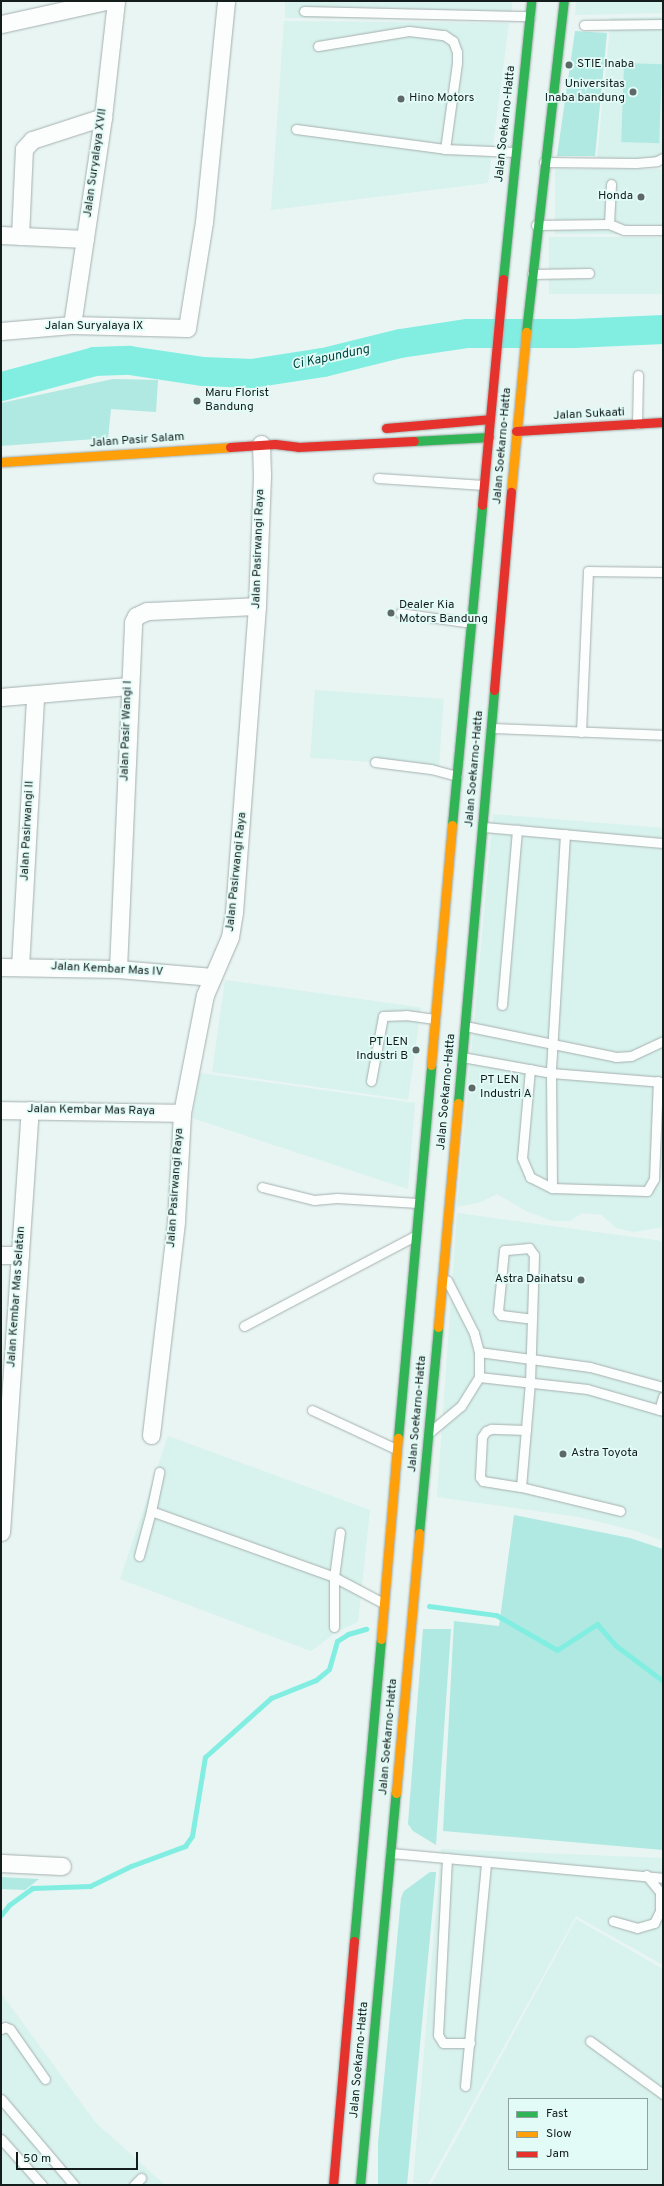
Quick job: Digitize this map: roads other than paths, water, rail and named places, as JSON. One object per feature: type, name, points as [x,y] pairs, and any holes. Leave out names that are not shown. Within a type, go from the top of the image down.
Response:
[{"type":"main road","name":"Jalan Soekarno-Hatta","points":[[333,2185],[435,1019],[448,916],[457,776],[514,152],[532,1]]},
{"type":"main road","name":"Jalan Soekarno-Hatta","points":[[360,2185],[465,1026],[471,917],[482,827],[518,408],[536,224],[564,1]]},
{"type":"main road","points":[[375,428],[490,419]]},
{"type":"main road","name":"Jalan Sukaati","points":[[516,431],[663,422]]},
{"type":"main road","name":"Jalan Pasir Salam","points":[[268,444],[292,437]]},
{"type":"main road","name":"Jalan Pasir Salam","points":[[1,462],[268,444],[298,447],[489,437]]},
{"type":"street","points":[[1,24],[106,1]]},
{"type":"street","name":"Jalan Suryalaya XVII","points":[[72,325],[103,117],[116,1]]},
{"type":"street","name":"Jalan Suryalaya IX","points":[[1,331],[72,325],[187,328],[204,222],[226,1]]},
{"type":"street","points":[[20,236],[24,149],[32,140],[103,117]]},
{"type":"street","points":[[1,235],[85,239]]},
{"type":"street","name":"Jalan Pasirwangi Raya","points":[[151,1435],[176,1220],[182,1113],[205,995],[230,937],[234,912],[257,606],[262,474],[268,444]]},
{"type":"street","name":"Jalan Pasir Wangi I","points":[[118,969],[132,622],[136,616],[147,611],[257,606]]},
{"type":"street","points":[[1,697],[129,686]]},
{"type":"street","name":"Jalan Pasirwangi II","points":[[20,966],[35,695]]},
{"type":"street","name":"Jalan Kembar Mas IV","points":[[1,966],[118,969],[213,977]]},
{"type":"street","name":"Jalan Kembar Mas Raya","points":[[1,1110],[182,1113]]},
{"type":"street","name":"Jalan Kembar Mas Selatan","points":[[1,1532],[6,1380],[20,1255],[30,1110]]},
{"type":"street","points":[[1,1255],[20,1255]]},
{"type":"street","points":[[1,1863],[62,1866]]},
{"type":"lane","points":[[304,11],[530,16]]},
{"type":"lane","points":[[584,26],[663,24]]},
{"type":"lane","points":[[318,46],[409,31],[444,35],[453,41],[457,52],[457,63],[445,149]]},
{"type":"lane","points":[[296,129],[445,149],[514,152]]},
{"type":"lane","points":[[544,162],[636,163],[657,161],[663,158]]},
{"type":"lane","points":[[609,224],[611,184]]},
{"type":"lane","points":[[536,224],[609,224],[632,231],[663,230]]},
{"type":"lane","points":[[532,274],[589,273]]},
{"type":"lane","points":[[637,424],[638,375]]},
{"type":"lane","points":[[378,478],[484,485]]},
{"type":"lane","points":[[581,732],[586,577],[588,571],[663,572]]},
{"type":"lane","points":[[400,613],[471,623]]},
{"type":"lane","points":[[491,728],[663,735]]},
{"type":"lane","points":[[375,762],[431,769],[457,776]]},
{"type":"lane","points":[[482,827],[663,844]]},
{"type":"lane","points":[[502,1005],[517,830]]},
{"type":"lane","points":[[552,1188],[551,1073],[565,834]]},
{"type":"lane","points":[[371,1081],[383,1016],[406,1015],[435,1019]]},
{"type":"lane","points":[[465,1026],[552,1046],[616,1057],[631,1056],[663,1041]]},
{"type":"lane","points":[[462,1057],[530,1069],[551,1073],[660,1081],[654,1179],[648,1191],[552,1188],[530,1177],[522,1158],[530,1069]]},
{"type":"lane","points":[[262,1187],[314,1200],[337,1198],[419,1203]]},
{"type":"lane","points":[[244,1326],[416,1236]]},
{"type":"lane","points":[[520,1487],[530,1382],[530,1358],[532,1319],[534,1255],[529,1248],[504,1250],[498,1311],[502,1315],[532,1319]]},
{"type":"lane","points":[[428,1433],[461,1406],[479,1377],[479,1352],[474,1333],[443,1271]]},
{"type":"lane","points":[[479,1352],[590,1367],[663,1387]]},
{"type":"lane","points":[[479,1377],[587,1389],[661,1411],[663,1397]]},
{"type":"lane","points":[[312,1410],[398,1450]]},
{"type":"lane","points":[[526,1430],[491,1429],[482,1437],[480,1476],[483,1481],[520,1487],[620,1512]]},
{"type":"lane","points":[[138,1556],[151,1511],[159,1472]]},
{"type":"lane","points":[[151,1511],[334,1577],[384,1604]]},
{"type":"lane","points":[[334,1627],[334,1577],[340,1532]]},
{"type":"lane","points":[[390,1853],[663,1878]]},
{"type":"lane","points":[[447,1858],[438,2035],[443,2043],[470,2043]]},
{"type":"lane","points":[[465,2086],[486,1862]]},
{"type":"lane","points":[[614,1921],[637,1928],[654,1923],[660,1912],[660,1892],[646,1876]]},
{"type":"lane","points":[[1,2029],[5,2027],[10,2029],[45,2079]]},
{"type":"lane","points":[[590,2041],[663,2094]]},
{"type":"lane","points":[[1,2099],[74,2185]]},
{"type":"lane","points":[[1,2138],[42,2185]]},
{"type":"lane","points":[[134,2185],[141,2178]]},
{"type":"waterway","name":"Ci Kapundung","points":[[1,386],[94,361],[129,360],[203,371],[251,373],[323,362],[400,343],[467,333],[573,333],[663,329]]},
{"type":"waterway","points":[[429,1606],[496,1615],[557,1650],[597,1624],[615,1645],[663,1681]]},
{"type":"waterway","points":[[1,1915],[9,1905],[32,1888],[90,1886],[131,1866],[185,1846],[192,1836],[205,1757],[271,1698],[316,1680],[329,1669],[337,1641],[348,1634],[366,1629]]},
{"type":"place","name":"STIE Inaba","points":[[569,65]]},
{"type":"place","name":"Universitas Inaba bandung","points":[[633,92]]},
{"type":"place","name":"Hino Motors","points":[[401,99]]},
{"type":"place","name":"Honda","points":[[641,197]]},
{"type":"place","name":"Maru Florist Bandung","points":[[197,401]]},
{"type":"place","name":"Dealer Kia Motors Bandung","points":[[391,613]]},
{"type":"place","name":"PT LEN Industri B","points":[[416,1050]]},
{"type":"place","name":"PT LEN Industri A","points":[[472,1088]]},
{"type":"place","name":"Astra Daihatsu","points":[[581,1280]]},
{"type":"place","name":"Astra Toyota","points":[[563,1454]]}]
